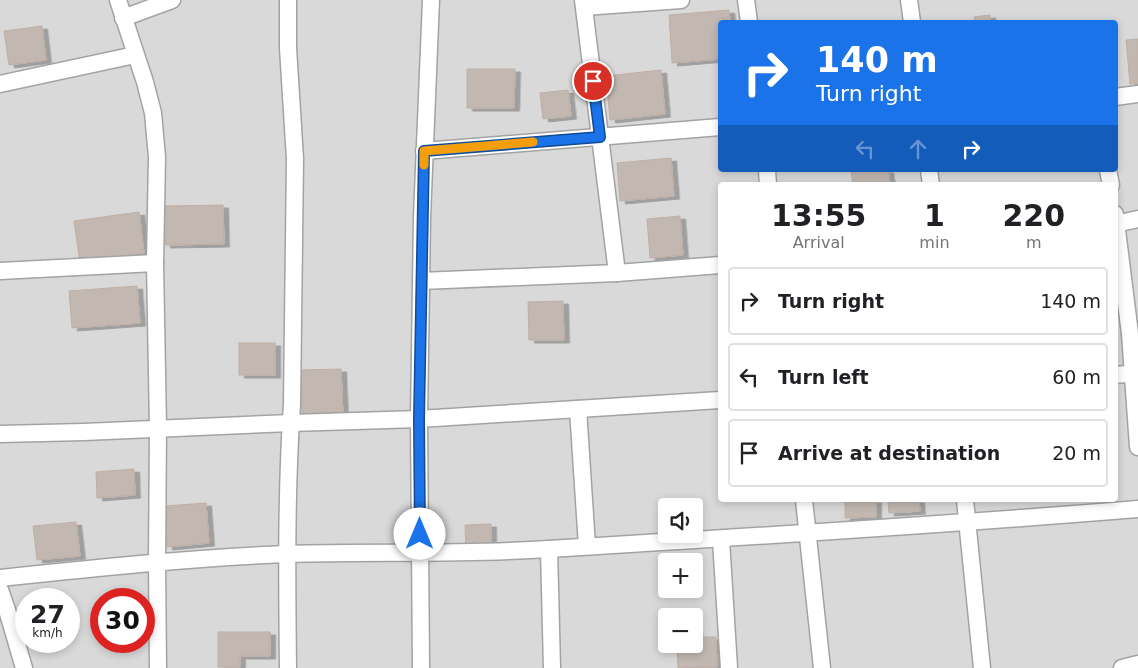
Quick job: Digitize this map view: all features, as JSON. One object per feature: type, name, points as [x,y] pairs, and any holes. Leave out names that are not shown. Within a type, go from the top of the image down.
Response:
[{"type":"street","points":[[118,0],[145,82],[153,113],[157,157],[155,263],[158,428],[158,668]]},
{"type":"street","points":[[123,18],[172,0]]},
{"type":"street","points":[[288,0],[288,48],[295,151],[294,312],[287,554],[288,668]]},
{"type":"street","points":[[421,668],[419,419],[424,151],[430,0]]},
{"type":"street","points":[[618,273],[584,3],[681,0]]},
{"type":"street","points":[[746,0],[749,20]]},
{"type":"street","points":[[909,0],[912,20]]},
{"type":"street","points":[[0,84],[135,55]]},
{"type":"street","points":[[1118,97],[1138,94]]},
{"type":"street","points":[[424,151],[718,127]]},
{"type":"street","points":[[1118,221],[1138,219]]},
{"type":"street","points":[[1118,237],[1135,373],[1138,447]]},
{"type":"street","points":[[0,271],[155,263]]},
{"type":"street","points":[[421,281],[618,273],[718,266]]},
{"type":"street","points":[[1118,374],[1135,373]]},
{"type":"street","points":[[0,434],[419,419],[718,400]]},
{"type":"street","points":[[578,409],[587,546]]},
{"type":"street","points":[[804,502],[822,668]]},
{"type":"street","points":[[965,502],[982,668]]},
{"type":"street","points":[[0,578],[157,561],[287,554],[420,553],[549,549],[721,540],[1138,509]]},
{"type":"street","points":[[721,540],[728,668]]},
{"type":"street","points":[[549,549],[552,668]]},
{"type":"street","points":[[0,590],[8,610],[24,668]]},
{"type":"street","points":[[1122,668],[1138,664]]},
{"type":"shaded area","points":[[0,0],[1138,0],[1138,668],[0,668]]},
{"type":"building","points":[[729,10],[730,20],[718,20],[718,59],[672,63],[669,15]]},
{"type":"building","points":[[990,15],[991,20],[975,20],[974,17]]},
{"type":"building","points":[[42,26],[46,60],[9,65],[4,31]]},
{"type":"building","points":[[1138,39],[1138,83],[1130,84],[1126,40]]},
{"type":"building","points":[[467,69],[515,69],[514,108],[467,108]]},
{"type":"building","points":[[661,70],[665,114],[610,120],[606,76]]},
{"type":"building","points":[[568,90],[571,116],[543,119],[540,93]]},
{"type":"building","points":[[671,158],[674,196],[620,201],[617,163]]},
{"type":"building","points":[[851,172],[888,172],[890,182],[853,182]]},
{"type":"building","points":[[223,205],[224,244],[165,245],[164,206]]},
{"type":"building","points":[[139,212],[144,253],[80,263],[74,221]]},
{"type":"building","points":[[680,216],[683,255],[650,258],[647,219]]},
{"type":"building","points":[[137,286],[140,323],[72,328],[69,291]]},
{"type":"building","points":[[563,301],[564,340],[529,340],[528,302]]},
{"type":"building","points":[[239,343],[275,343],[275,375],[239,375]]},
{"type":"building","points":[[341,369],[343,417],[302,418],[301,370]]},
{"type":"building","points":[[134,469],[135,495],[97,498],[96,472]]},
{"type":"building","points":[[845,502],[876,502],[876,517],[845,518]]},
{"type":"building","points":[[888,502],[919,502],[920,511],[889,513]]},
{"type":"building","points":[[206,503],[209,543],[167,547],[164,506]]},
{"type":"building","points":[[76,522],[80,556],[37,560],[33,526]]},
{"type":"building","points":[[491,524],[491,550],[466,550],[465,525]]},
{"type":"building","points":[[218,632],[270,632],[270,656],[240,656],[240,667],[218,667]]},
{"type":"building","points":[[703,637],[716,637],[717,667],[678,668],[677,653],[703,653]]},
{"type":"slow traffic","points":[[424,165],[424,151],[533,142]]},
{"type":"route","points":[[420,534],[419,419],[424,151],[600,137],[593,81]]}]
